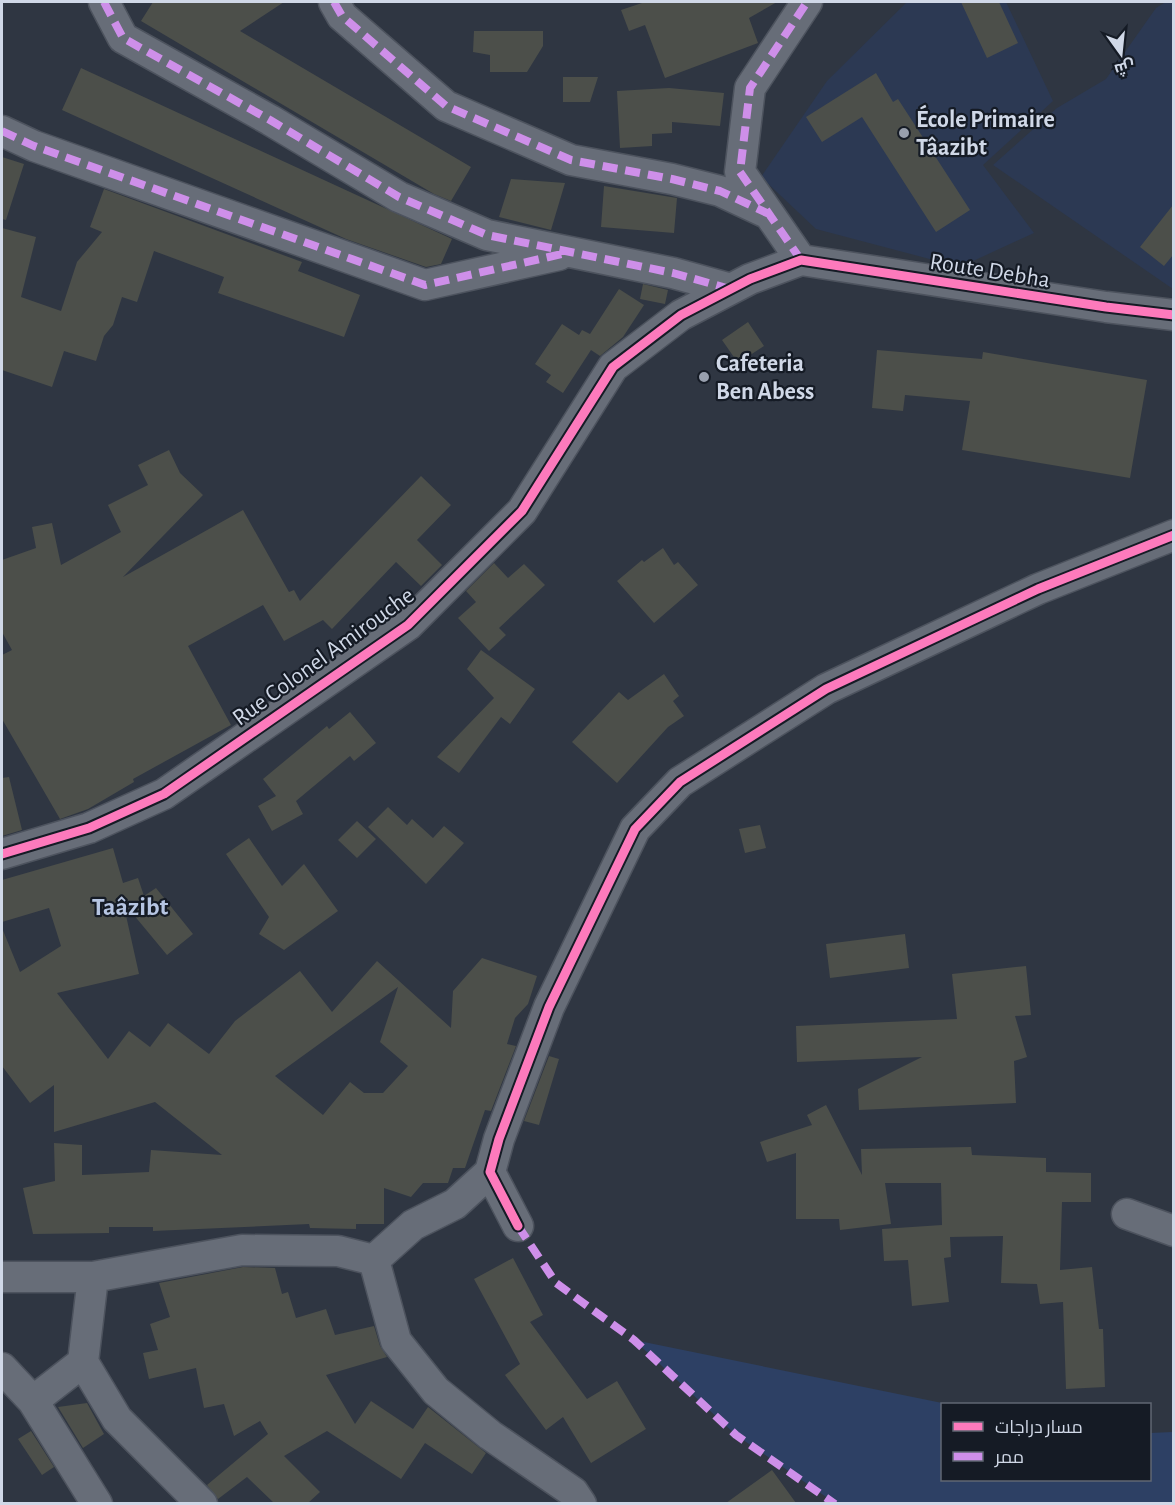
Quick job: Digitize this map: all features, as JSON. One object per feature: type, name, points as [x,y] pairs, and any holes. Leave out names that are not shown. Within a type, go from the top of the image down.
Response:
[{"type":"street","points":[[104,2],[123,38],[270,120],[399,198],[487,235],[673,273],[731,290]]},
{"type":"street","points":[[334,2],[342,16],[446,106],[571,160],[682,181],[720,191],[769,214]]},
{"type":"street","points":[[801,260],[740,172],[750,88],[807,2]]},
{"type":"street","points":[[2,131],[77,162],[426,285],[567,253]]},
{"type":"street","name":"Rue Colonel Amirouche","points":[[2,854],[89,828],[164,794],[408,625],[522,511],[613,367],[681,315],[731,290],[801,260]]},
{"type":"street","name":"Route Debha","points":[[801,260],[1106,307],[1173,315]]},
{"type":"street","points":[[374,1260],[412,1225],[455,1204],[490,1172],[499,1139],[549,1007],[635,829],[680,782],[826,689],[1038,589],[1173,535]]},
{"type":"street","points":[[490,1172],[518,1226]]},
{"type":"street","points":[[1127,1214],[1173,1231]]},
{"type":"street","points":[[2,1277],[93,1277],[242,1250],[338,1251],[374,1260]]},
{"type":"street","points":[[374,1260],[396,1341],[436,1391],[490,1435],[573,1492],[581,1503]]},
{"type":"street","points":[[93,1277],[83,1362],[117,1419],[202,1503]]},
{"type":"street","points":[[33,1401],[83,1362]]},
{"type":"street","points":[[2,1368],[33,1401],[97,1503]]},
{"type":"shaded area","name":"École Primaire Tâazibt","points":[[907,2],[1006,2],[1053,101],[983,165],[1034,233],[960,267],[816,229],[761,177],[827,81]]},
{"type":"shaded area","points":[[1166,2],[1173,2],[1173,289],[993,165],[1057,108],[1106,79],[1156,8]]},
{"type":"shaded area","points":[[634,1340],[942,1403],[941,1481],[1151,1481],[1151,1433],[1173,1432],[1173,1503],[835,1503],[736,1435]]},
{"type":"building","points":[[153,2],[284,2],[240,31],[471,167],[451,201],[434,194],[141,21]]},
{"type":"building","points":[[645,2],[777,2],[749,18],[758,43],[665,78],[645,25],[629,31],[621,10]]},
{"type":"building","points":[[961,2],[999,2],[1018,43],[987,58]]},
{"type":"building","points":[[474,31],[543,31],[543,46],[527,72],[490,72],[490,55],[473,52]]},
{"type":"building","points":[[81,68],[452,239],[441,264],[426,267],[346,239],[62,110]]},
{"type":"building","points":[[876,73],[893,102],[898,99],[970,210],[936,232],[862,117],[822,142],[806,117]]},
{"type":"building","points":[[563,77],[598,77],[590,102],[563,102]]},
{"type":"building","points":[[669,88],[724,93],[720,126],[672,122],[672,133],[652,134],[652,146],[620,148],[617,91]]},
{"type":"building","points":[[2,157],[24,164],[6,220],[2,219]]},
{"type":"building","points":[[511,179],[565,183],[551,230],[499,217]]},
{"type":"building","points":[[604,186],[677,198],[674,233],[601,227]]},
{"type":"building","points":[[104,189],[302,262],[298,271],[360,295],[344,337],[218,293],[224,277],[154,251],[137,302],[122,297],[113,325],[104,336],[96,361],[64,351],[52,387],[2,370],[2,228],[36,237],[21,297],[61,311],[77,262],[102,232],[90,227]]},
{"type":"building","points":[[1173,205],[1173,255],[1164,266],[1140,247]]},
{"type":"building","points":[[643,284],[668,290],[665,304],[640,299]]},
{"type":"building","points":[[619,289],[644,305],[623,337],[600,356],[591,350],[563,393],[546,382],[551,375],[535,364],[562,324],[579,335],[582,330],[590,334]]},
{"type":"building","points":[[748,322],[764,346],[738,363],[722,340]]},
{"type":"building","points":[[877,350],[982,359],[983,352],[1147,380],[1130,478],[962,450],[970,401],[905,395],[903,411],[872,408]]},
{"type":"building","points":[[169,450],[180,473],[203,495],[123,577],[243,510],[289,592],[294,590],[300,601],[421,476],[451,505],[417,540],[442,565],[421,586],[396,562],[332,629],[323,620],[284,641],[263,605],[188,646],[231,725],[133,779],[134,782],[88,809],[60,819],[2,719],[2,655],[12,650],[2,632],[2,560],[36,548],[32,527],[52,523],[61,565],[121,532],[108,505],[148,485],[138,465]]},
{"type":"building","points":[[663,548],[674,565],[678,562],[698,585],[654,623],[617,581],[642,560],[644,562]]},
{"type":"building","points":[[494,563],[508,578],[524,564],[545,585],[499,628],[506,635],[489,651],[458,618],[476,602],[466,591]]},
{"type":"building","points":[[481,650],[535,689],[510,724],[501,717],[459,773],[437,757],[494,698],[467,669]]},
{"type":"building","points":[[664,674],[679,696],[673,701],[684,716],[668,727],[617,783],[572,742],[619,692],[628,700]]},
{"type":"building","points":[[350,712],[376,743],[354,761],[350,756],[296,801],[303,814],[272,831],[258,806],[276,796],[263,779],[327,726],[329,729]]},
{"type":"building","points":[[9,777],[22,830],[2,836],[2,778]]},
{"type":"building","points":[[388,807],[407,825],[412,819],[433,838],[444,826],[464,843],[426,884],[368,827]]},
{"type":"building","points":[[357,821],[376,839],[357,858],[338,840]]},
{"type":"building","points":[[760,825],[766,848],[745,853],[739,829]]},
{"type":"building","points":[[249,838],[282,886],[304,864],[338,911],[284,950],[259,934],[269,917],[226,854]]},
{"type":"building","points":[[113,848],[123,883],[138,878],[144,896],[156,888],[193,934],[167,955],[123,902],[139,974],[57,993],[108,1059],[129,1031],[150,1047],[168,1023],[209,1054],[235,1021],[300,971],[332,1012],[377,961],[451,1028],[453,991],[482,958],[537,976],[528,1004],[515,1018],[507,1044],[516,1046],[491,1111],[485,1110],[465,1168],[453,1168],[448,1183],[423,1183],[411,1197],[384,1188],[384,1224],[356,1224],[356,1229],[310,1228],[309,1224],[153,1231],[153,1227],[109,1227],[109,1233],[33,1234],[23,1188],[55,1181],[54,1143],[82,1145],[82,1175],[149,1172],[151,1150],[222,1155],[155,1102],[54,1132],[54,1085],[30,1103],[2,1066],[2,928],[20,972],[61,946],[49,908],[2,922],[2,880]],"holes":[[[398,987],[380,1042],[408,1066],[383,1093],[364,1093],[350,1082],[323,1115],[275,1076]]]},
{"type":"building","points":[[905,934],[909,968],[830,978],[826,944]]},
{"type":"building","points":[[1026,966],[1031,1015],[1015,1016],[1027,1057],[1014,1061],[1016,1103],[859,1110],[858,1089],[922,1057],[797,1062],[796,1026],[957,1019],[952,974]]},
{"type":"building","points":[[549,1056],[559,1059],[539,1125],[524,1121]]},
{"type":"building","points":[[826,1105],[862,1175],[861,1149],[971,1147],[972,1155],[1046,1158],[1046,1172],[1091,1173],[1091,1202],[1062,1202],[1060,1270],[1092,1267],[1099,1329],[1103,1329],[1105,1387],[1066,1389],[1063,1302],[1040,1304],[1037,1284],[1001,1283],[1003,1236],[950,1237],[951,1257],[944,1258],[949,1302],[912,1306],[908,1260],[884,1261],[882,1229],[942,1225],[941,1183],[885,1183],[891,1224],[840,1230],[839,1219],[796,1219],[796,1153],[767,1162],[760,1142],[812,1125],[807,1115]]},
{"type":"building","points":[[513,1258],[543,1315],[530,1322],[587,1399],[617,1381],[646,1429],[591,1463],[563,1417],[546,1430],[505,1375],[520,1364],[474,1279]]},
{"type":"building","points":[[243,1267],[275,1268],[282,1294],[288,1292],[296,1318],[326,1309],[335,1335],[374,1326],[380,1346],[387,1357],[326,1375],[355,1424],[371,1401],[413,1429],[428,1407],[486,1453],[472,1474],[425,1443],[401,1479],[327,1431],[284,1456],[320,1492],[308,1503],[274,1503],[247,1477],[218,1499],[207,1485],[268,1434],[260,1421],[234,1436],[224,1404],[204,1408],[196,1368],[149,1379],[143,1353],[158,1350],[150,1324],[170,1317],[159,1283]]},
{"type":"building","points":[[87,1403],[104,1434],[83,1448],[58,1407]]},
{"type":"building","points":[[31,1431],[54,1467],[42,1475],[18,1439]]},
{"type":"building","points":[[772,1470],[796,1503],[726,1503]]},
{"type":"marked path","points":[[104,2],[123,38],[270,120],[399,197],[487,235],[673,273],[730,289]]},
{"type":"marked path","points":[[334,2],[342,16],[446,106],[571,160],[672,179],[720,191],[769,214]]},
{"type":"marked path","points":[[801,260],[740,172],[750,88],[807,2]]},
{"type":"marked path","points":[[2,131],[34,146],[425,285],[562,254]]},
{"type":"marked path","points":[[518,1226],[556,1283],[634,1340],[736,1435],[835,1504]]},
{"type":"cycle path","points":[[2,854],[89,828],[164,794],[408,625],[522,511],[613,367],[681,315],[750,279],[801,260],[1106,307],[1174,315]]},
{"type":"cycle path","points":[[518,1226],[490,1172],[499,1139],[549,1007],[635,829],[680,782],[826,689],[1038,589],[1174,535]]},
{"type":"place","name":"École Primaire Tâazibt","points":[[904,133]]},
{"type":"place","name":"Cafeteria Ben Abess","points":[[704,377]]},
{"type":"district","name":"Taâzibt","points":[[130,906]]}]
